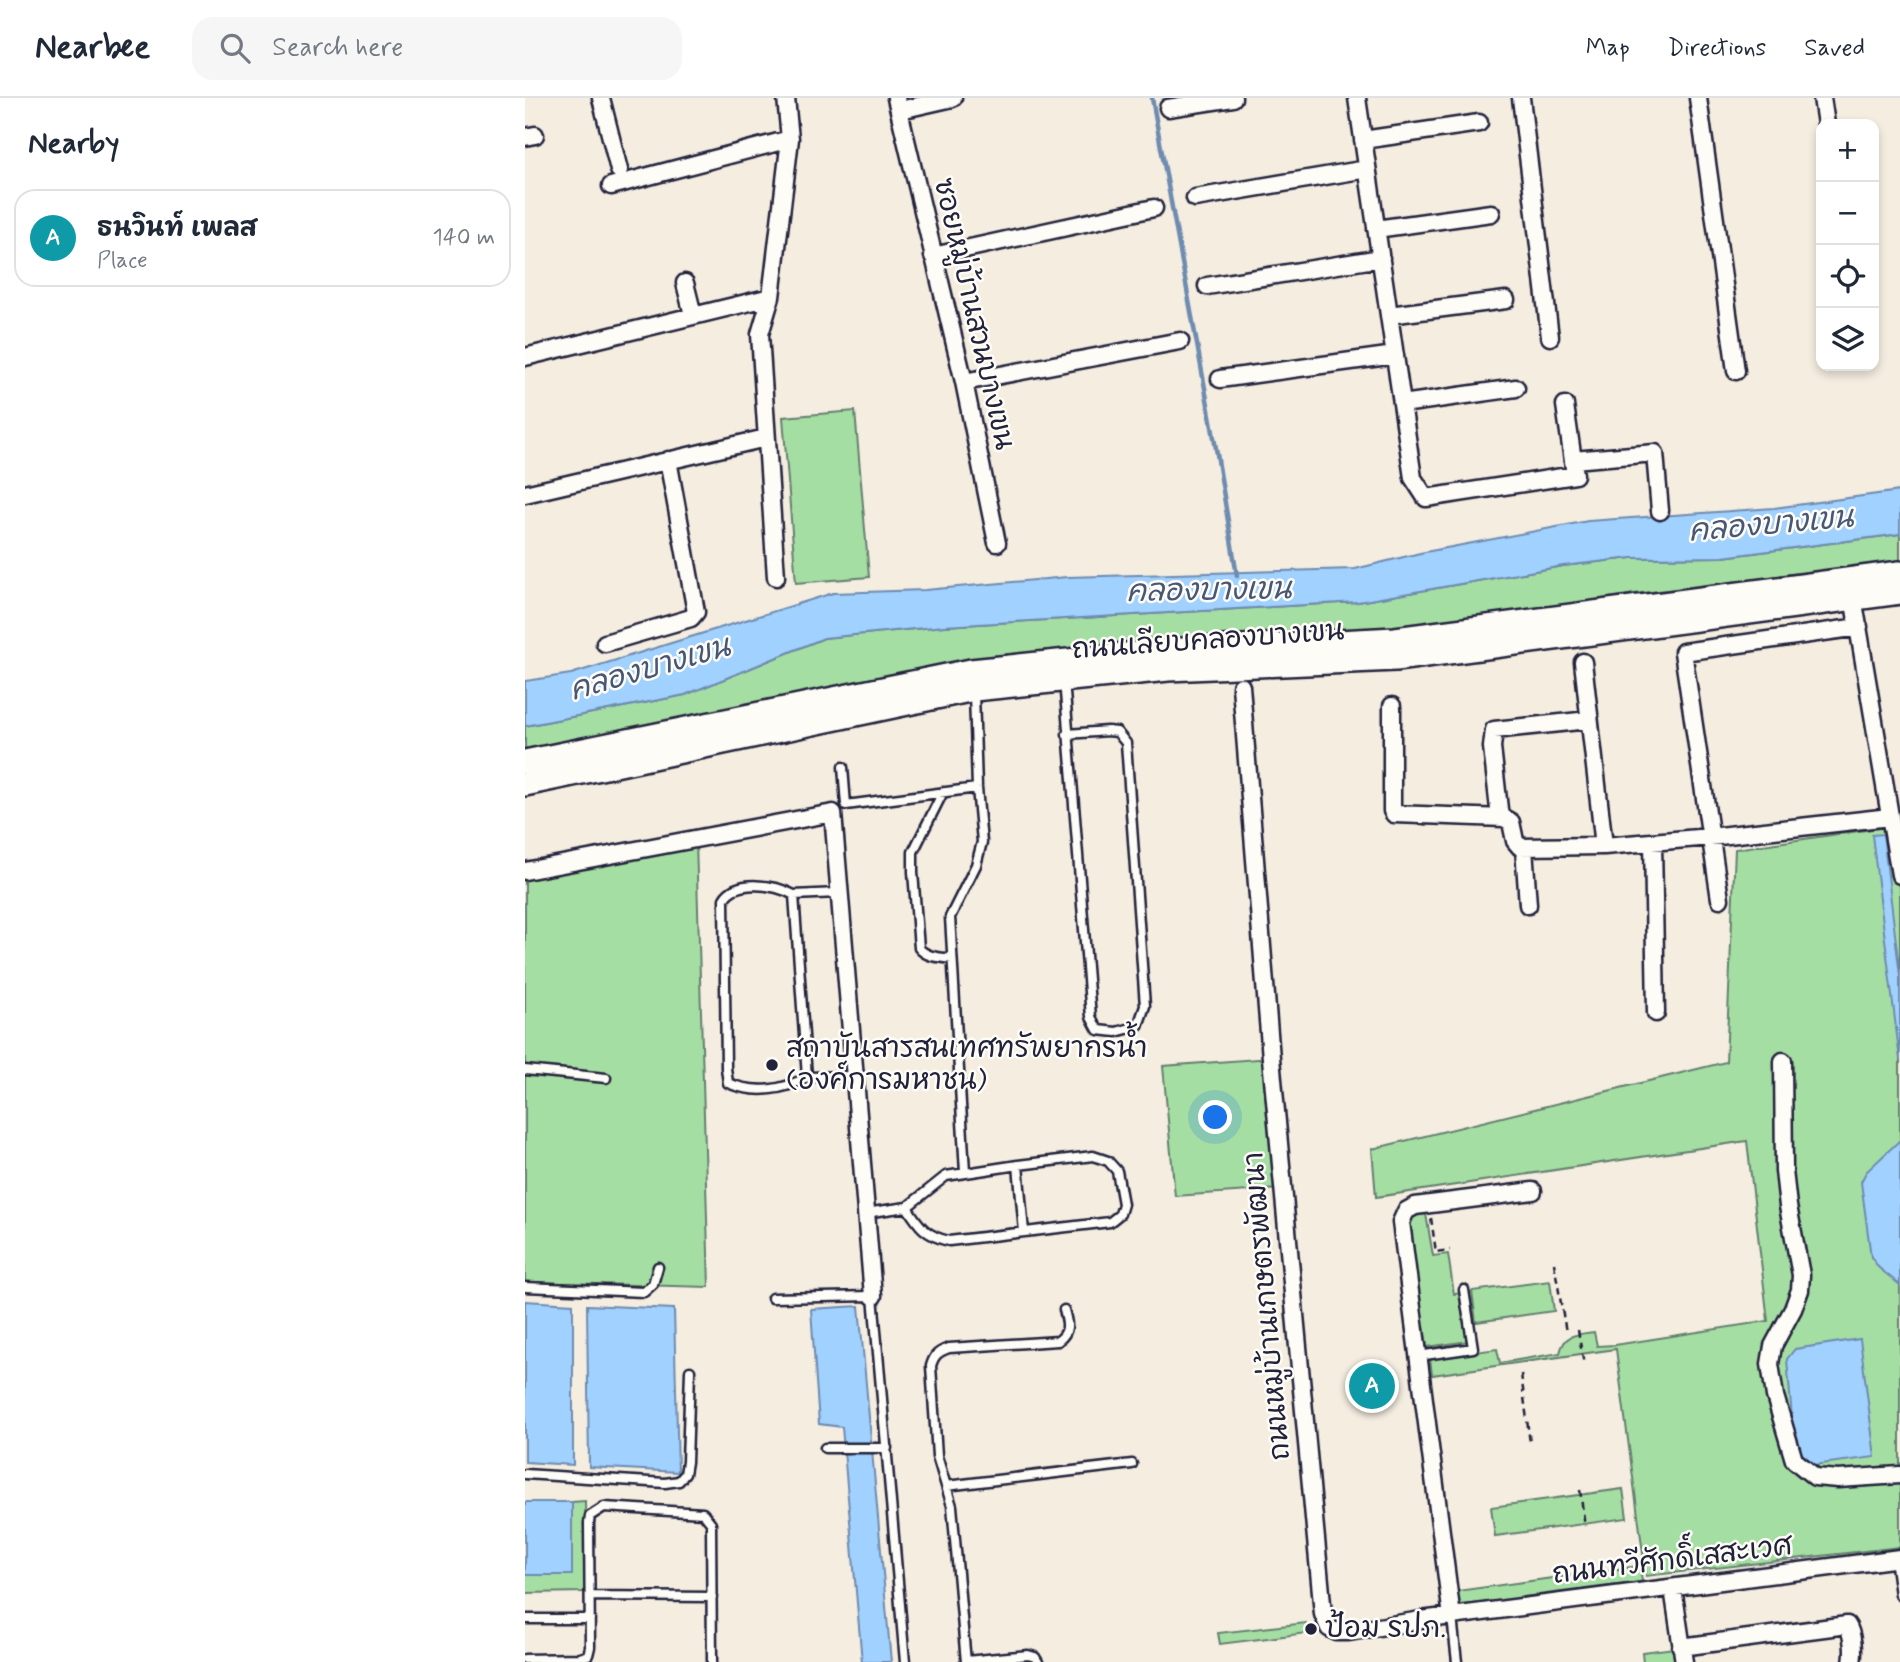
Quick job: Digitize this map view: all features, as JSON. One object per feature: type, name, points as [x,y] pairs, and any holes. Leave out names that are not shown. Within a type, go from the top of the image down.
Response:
[{"type":"main road","name":"ถนนเลียบคลองบางเขน","points":[[525,762],[971,671],[1168,669],[1396,659],[1852,588],[1900,573]]},
{"type":"main road","name":"ถนนเลียบคลองบางเขน","points":[[1852,588],[1900,592]]},
{"type":"main road","name":"ถนนเลียบคลองบางเขน","points":[[525,784],[1063,670]]},
{"type":"street","points":[[601,98],[619,170]]},
{"type":"street","points":[[776,578],[760,334],[771,296],[790,139],[786,98]]},
{"type":"street","points":[[898,104],[953,98]]},
{"type":"street","points":[[1168,108],[1233,98]]},
{"type":"street","points":[[1357,98],[1413,478],[1426,498],[1575,475],[1565,405]]},
{"type":"street","points":[[1521,98],[1550,338]]},
{"type":"street","points":[[1698,98],[1736,371]]},
{"type":"street","points":[[1822,98],[1825,119]]},
{"type":"street","name":"ซอยหมู่บ้านสวนบางเขน","points":[[898,104],[964,382],[997,542]]},
{"type":"street","points":[[1363,139],[1479,123]]},
{"type":"street","points":[[611,186],[790,139]]},
{"type":"street","points":[[1195,198],[1367,169]]},
{"type":"street","points":[[933,256],[1154,208]]},
{"type":"street","points":[[1376,229],[1491,213]]},
{"type":"street","points":[[1207,286],[1381,258]]},
{"type":"street","points":[[685,283],[694,316]]},
{"type":"street","points":[[525,357],[771,296]]},
{"type":"street","points":[[1389,316],[1506,300]]},
{"type":"street","points":[[964,382],[1180,341]]},
{"type":"street","points":[[1220,379],[1395,355]]},
{"type":"street","points":[[1402,404],[1516,388]]},
{"type":"street","points":[[525,494],[766,438]]},
{"type":"street","points":[[1573,460],[1655,453],[1660,511]]},
{"type":"street","points":[[604,643],[691,618],[696,612],[669,460]]},
{"type":"street","points":[[1852,588],[1900,875]]},
{"type":"street","points":[[1720,899],[1683,652],[1859,627]]},
{"type":"street","points":[[1583,662],[1604,846]]},
{"type":"street","name":"ถนนหมู่บ้านเกษตรพัฒนา","points":[[1241,686],[1271,1058],[1323,1614],[1329,1628]]},
{"type":"street","points":[[1392,706],[1394,814],[1500,818],[1511,822],[1517,846],[1524,848],[1653,842],[1890,817]]},
{"type":"street","points":[[1500,818],[1492,747],[1494,730],[1589,720]]},
{"type":"street","points":[[525,871],[832,813],[873,1296]]},
{"type":"street","points":[[1653,842],[1656,1013]]},
{"type":"street","points":[[1524,848],[1528,905]]},
{"type":"street","points":[[1783,1061],[1784,1171],[1801,1275],[1800,1290],[1793,1309],[1773,1346],[1770,1364],[1775,1396],[1794,1460],[1815,1477],[1838,1479],[1900,1475]]},
{"type":"street","points":[[1452,1617],[1401,1222],[1406,1211],[1411,1208],[1533,1191]]},
{"type":"street","name":"ถนนทวีศักดิ์เสสะเวศ","points":[[1329,1628],[1337,1632],[1349,1632],[1897,1558]]},
{"type":"street","points":[[1674,1595],[1682,1654],[1847,1625],[1850,1630],[1852,1662]]},
{"type":"lane","points":[[1063,670],[1067,734],[1091,1017],[1098,1030],[1116,1032],[1138,1027],[1145,1006],[1126,743],[1117,732],[1067,734]]},
{"type":"lane","points":[[965,1172],[950,917],[976,865],[982,842],[977,788],[974,689]]},
{"type":"lane","points":[[843,766],[846,805],[977,788]]},
{"type":"lane","points":[[943,792],[913,852],[913,872],[919,948],[930,956],[952,959]]},
{"type":"lane","points":[[838,893],[794,895],[782,888],[742,886],[729,891],[724,899],[727,1083],[741,1089],[779,1089],[794,1085],[807,1077],[853,1076]]},
{"type":"lane","points":[[794,895],[807,1077]]},
{"type":"lane","points":[[525,1070],[606,1078]]},
{"type":"lane","points":[[865,1213],[907,1207],[946,1176],[1093,1156],[1108,1161],[1117,1171],[1123,1204],[1120,1214],[1110,1222],[949,1241],[932,1237],[917,1223],[907,1207]]},
{"type":"lane","points":[[1018,1165],[1024,1232]]},
{"type":"lane","points":[[525,1287],[644,1292],[653,1284],[658,1267]]},
{"type":"lane","points":[[1418,1356],[1473,1348],[1464,1290]]},
{"type":"lane","points":[[772,1298],[873,1296],[905,1662]]},
{"type":"lane","points":[[1038,1662],[1035,1657],[1028,1655],[966,1661],[952,1506],[937,1456],[931,1366],[939,1351],[949,1348],[1058,1341],[1065,1336],[1068,1329],[1063,1310]]},
{"type":"lane","points":[[525,1474],[665,1483],[679,1481],[685,1474],[687,1462],[690,1371]]},
{"type":"lane","points":[[825,1448],[887,1448]]},
{"type":"lane","points":[[946,1486],[1132,1464]]},
{"type":"lane","points":[[525,1659],[580,1658],[588,1655],[590,1516],[604,1507],[703,1513],[711,1523],[712,1662]]},
{"type":"lane","points":[[1897,1558],[1900,1595]]},
{"type":"lane","points":[[590,1596],[712,1597]]},
{"type":"lane","points":[[1452,1617],[1457,1662]]},
{"type":"lane","points":[[525,1619],[590,1619]]},
{"type":"path","points":[[1428,1205],[1436,1252],[1450,1250]]},
{"type":"path","points":[[1554,1263],[1566,1332]]},
{"type":"path","points":[[1578,1330],[1584,1365]]},
{"type":"path","points":[[1521,1374],[1530,1443]]},
{"type":"path","points":[[1580,1490],[1585,1526]]},
{"type":"green space","points":[[855,411],[869,577],[796,583],[783,417]]},
{"type":"green space","points":[[1900,534],[1900,561],[1634,594],[1398,631],[525,752],[525,726],[685,695],[824,638],[944,626],[1358,602],[1563,566],[1632,558],[1723,557]]},
{"type":"green space","points":[[1900,825],[1900,1547],[1646,1576],[1616,1349],[1432,1375],[1430,1358],[1497,1349],[1500,1363],[1560,1353],[1568,1339],[1582,1333],[1594,1332],[1597,1346],[1615,1345],[1768,1321],[1747,1141],[1376,1197],[1372,1149],[1726,1062],[1735,849]]},
{"type":"green space","points":[[696,841],[709,1287],[525,1282],[525,871]]},
{"type":"green space","points":[[1271,1058],[1279,1189],[1175,1196],[1163,1066]]},
{"type":"green space","points":[[1426,1214],[1433,1256],[1448,1254],[1454,1294],[1462,1293],[1469,1341],[1427,1347],[1408,1217]]},
{"type":"green space","points":[[1550,1281],[1554,1311],[1476,1322],[1472,1291]]},
{"type":"green space","points":[[1623,1489],[1627,1518],[1495,1536],[1491,1507]]},
{"type":"green space","points":[[585,1501],[586,1592],[525,1593],[525,1575],[572,1575],[572,1502]]},
{"type":"green space","points":[[1640,1566],[1642,1582],[1460,1608],[1457,1591]]},
{"type":"green space","points":[[1306,1623],[1307,1633],[1220,1644],[1218,1633]]},
{"type":"green space","points":[[1674,1648],[1676,1662],[1643,1662],[1642,1652]]},
{"type":"water","name":"คลองบางเขน","points":[[1900,491],[1900,534],[1723,557],[1632,558],[1563,566],[1358,602],[944,626],[824,638],[685,695],[525,726],[525,681],[571,674],[833,593],[925,590],[1067,577],[1355,569],[1420,553],[1588,521],[1774,508]]},
{"type":"water","points":[[1883,834],[1900,976],[1900,1060],[1872,835]]},
{"type":"water","points":[[1900,1140],[1900,1285],[1879,1268],[1871,1257],[1861,1182],[1866,1172]]},
{"type":"water","points":[[525,1301],[573,1304],[573,1465],[525,1462]]},
{"type":"water","points":[[587,1305],[674,1309],[678,1472],[589,1467]]},
{"type":"water","points":[[859,1306],[891,1662],[862,1662],[842,1427],[819,1424],[811,1309]]},
{"type":"water","points":[[1860,1339],[1875,1457],[1814,1465],[1795,1454],[1787,1359],[1795,1349]]},
{"type":"water","points":[[525,1502],[572,1502],[572,1575],[525,1575]]},
{"type":"waterway","name":"คลองบางเขน","points":[[1152,98],[1237,576]]},
{"type":"place","name":"สถาบันสารสนเทศทรัพยากรน้ำ (องค์การมหาชน)","points":[[772,1065]]},
{"type":"place","name":"ธนวินท์ เพลส","points":[[1372,1386]]},
{"type":"place","name":"ป้อม รปภ.","points":[[1311,1629]]}]
